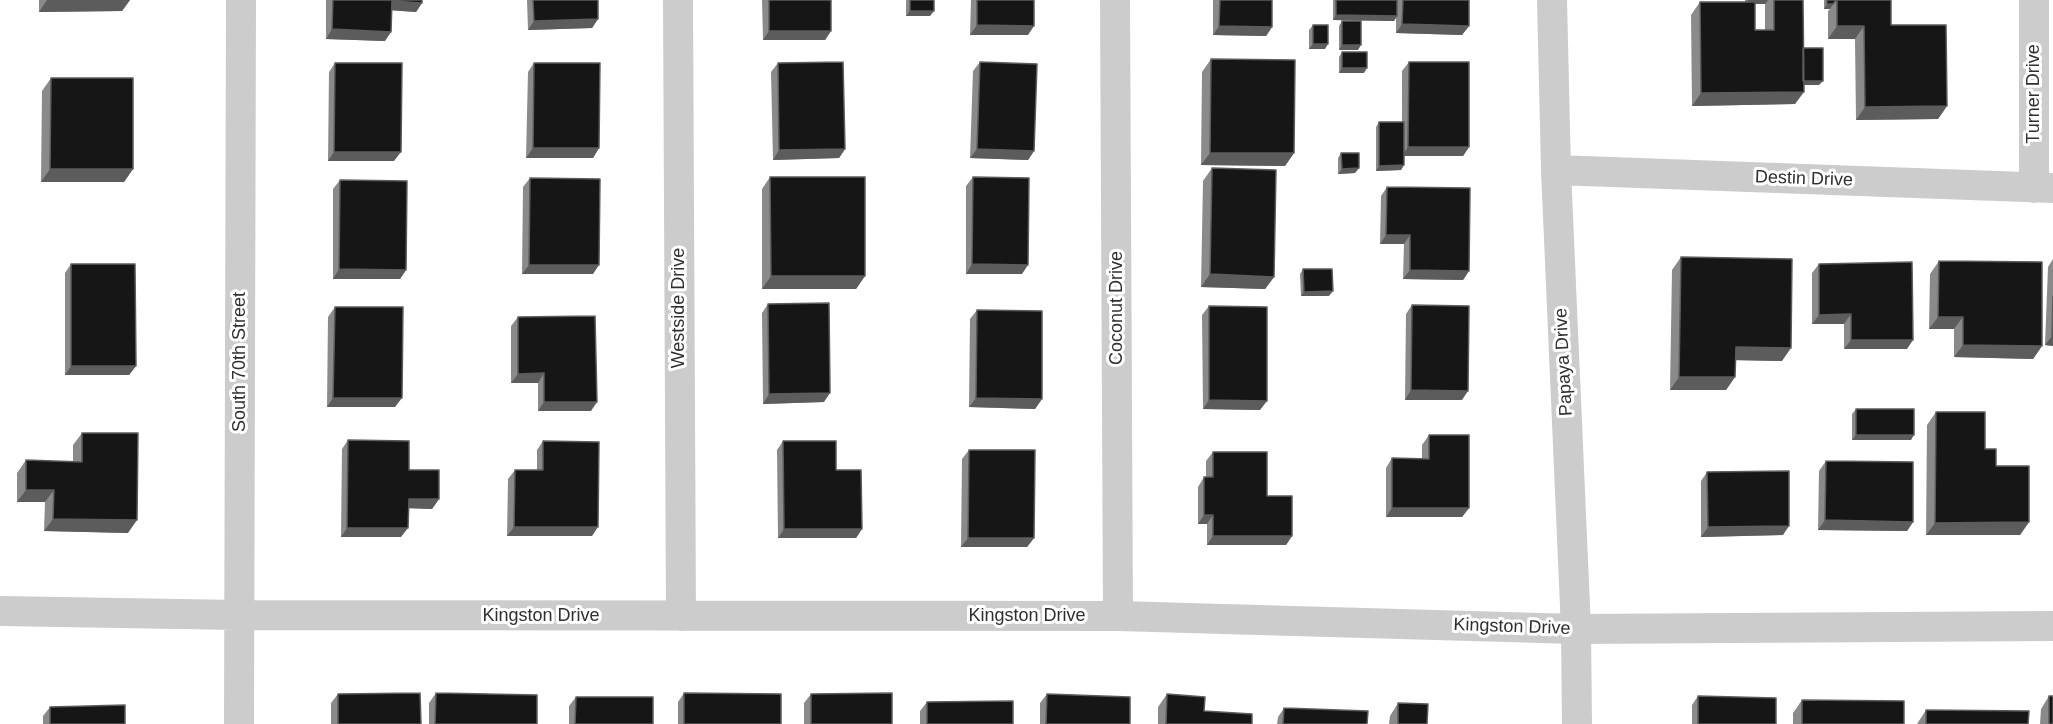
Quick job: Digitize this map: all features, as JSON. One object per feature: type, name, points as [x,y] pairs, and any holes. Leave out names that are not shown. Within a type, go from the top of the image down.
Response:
[{"type":"street","name":"South 70th Street","points":[[239,724],[241,0]]},
{"type":"street","name":"Westside Drive","points":[[678,0],[681,616]]},
{"type":"street","name":"Coconut Drive","points":[[1115,0],[1118,616]]},
{"type":"street","name":"Papaya Drive","points":[[1551,0],[1576,629],[1577,724]]},
{"type":"street","name":"Turner Drive","points":[[2034,0],[2044,188]]},
{"type":"street","name":"Destin Drive","points":[[1556,170],[2044,188]]},
{"type":"street","name":"Kingston Drive","points":[[0,611],[239,615],[1118,616],[1576,629],[2053,626]]},
{"type":"building","points":[[333,0],[422,0],[422,3],[392,1],[391,32],[332,29]]},
{"type":"building","points":[[533,0],[598,0],[598,19],[534,21]]},
{"type":"building","points":[[769,0],[831,0],[831,31],[769,31]]},
{"type":"building","points":[[910,0],[934,0],[934,11],[910,11]]},
{"type":"building","points":[[977,0],[1034,0],[1034,26],[977,25]]},
{"type":"building","points":[[1220,0],[1272,0],[1272,27],[1219,26]]},
{"type":"building","points":[[1336,0],[1397,0],[1397,16],[1336,15]]},
{"type":"building","points":[[1403,0],[1469,0],[1469,26],[1402,24]]},
{"type":"building","points":[[1774,0],[1803,0],[1804,92],[1701,93],[1700,2],[1755,2],[1755,30],[1774,30]]},
{"type":"building","points":[[1827,0],[1836,0],[1833,4],[1827,4]]},
{"type":"building","points":[[1837,0],[1891,0],[1891,25],[1946,25],[1947,106],[1865,107],[1864,26],[1837,26]]},
{"type":"building","points":[[1342,21],[1361,21],[1361,45],[1342,45]]},
{"type":"building","points":[[1313,25],[1328,25],[1328,44],[1313,44]]},
{"type":"building","points":[[1803,48],[1823,48],[1823,81],[1803,81]]},
{"type":"building","points":[[1342,52],[1367,52],[1367,68],[1342,68]]},
{"type":"building","points":[[1211,59],[1295,60],[1294,153],[1210,153]]},
{"type":"building","points":[[843,62],[845,149],[779,150],[778,63]]},
{"type":"building","points":[[980,62],[1037,64],[1034,151],[977,149]]},
{"type":"building","points":[[1409,62],[1469,62],[1469,147],[1408,147]]},
{"type":"building","points":[[335,63],[402,63],[401,152],[334,152]]},
{"type":"building","points":[[534,63],[600,63],[599,148],[533,148]]},
{"type":"building","points":[[51,78],[133,78],[133,169],[50,169]]},
{"type":"building","points":[[1379,122],[1404,122],[1404,165],[1379,166]]},
{"type":"building","points":[[1341,153],[1359,153],[1359,168],[1342,169]]},
{"type":"building","points":[[1212,168],[1276,170],[1274,277],[1210,274]]},
{"type":"building","points":[[770,177],[865,177],[865,276],[771,276]]},
{"type":"building","points":[[973,177],[1029,178],[1028,265],[972,264]]},
{"type":"building","points":[[530,178],[600,179],[599,265],[529,265]]},
{"type":"building","points":[[340,180],[407,181],[406,270],[339,269]]},
{"type":"building","points":[[1387,187],[1470,188],[1469,271],[1410,270],[1410,235],[1386,235]]},
{"type":"building","points":[[1681,257],[1792,259],[1791,348],[1736,347],[1735,377],[1679,377]]},
{"type":"building","points":[[1939,261],[2042,262],[2042,346],[1963,345],[1963,317],[1938,317]]},
{"type":"building","points":[[1912,262],[1913,340],[1851,340],[1851,314],[1819,315],[1819,264]]},
{"type":"building","points":[[71,264],[135,264],[136,366],[71,366]]},
{"type":"building","points":[[1303,269],[1332,269],[1333,291],[1304,292]]},
{"type":"building","points":[[829,303],[830,393],[769,394],[768,304]]},
{"type":"building","points":[[1412,305],[1469,306],[1468,391],[1411,390]]},
{"type":"building","points":[[1209,306],[1267,307],[1267,401],[1209,400]]},
{"type":"building","points":[[335,307],[403,307],[402,398],[333,398]]},
{"type":"building","points":[[977,310],[1042,311],[1042,399],[976,398]]},
{"type":"building","points":[[595,316],[597,402],[544,402],[544,373],[518,374],[518,317]]},
{"type":"building","points":[[1856,409],[1914,409],[1914,435],[1856,435]]},
{"type":"building","points":[[1936,412],[1985,412],[1985,449],[1996,449],[1996,466],[2029,466],[2029,522],[1935,523]]},
{"type":"building","points":[[82,433],[138,433],[137,520],[53,519],[54,490],[26,490],[26,460],[82,462]]},
{"type":"building","points":[[1429,435],[1469,435],[1469,508],[1392,508],[1392,458],[1429,459]]},
{"type":"building","points":[[348,440],[409,441],[409,470],[439,470],[439,499],[409,499],[408,528],[347,528]]},
{"type":"building","points":[[543,441],[599,442],[598,527],[514,527],[515,470],[543,470]]},
{"type":"building","points":[[783,441],[836,441],[836,470],[861,470],[862,529],[784,529]]},
{"type":"building","points":[[969,450],[1035,450],[1034,538],[968,538]]},
{"type":"building","points":[[1213,452],[1267,452],[1267,496],[1292,496],[1292,536],[1213,536],[1213,515],[1204,515],[1204,477],[1213,477]]},
{"type":"building","points":[[1826,461],[1913,462],[1913,522],[1825,520]]},
{"type":"building","points":[[1789,471],[1789,526],[1708,527],[1707,472]]},
{"type":"building","points":[[420,693],[421,724],[338,724],[338,694]]},
{"type":"building","points":[[436,693],[537,695],[537,724],[435,724]]},
{"type":"building","points":[[684,693],[781,694],[781,724],[684,724]]},
{"type":"building","points":[[892,693],[892,724],[811,724],[811,694]]},
{"type":"building","points":[[1047,694],[1130,697],[1130,724],[1046,724]]},
{"type":"building","points":[[1167,694],[1205,697],[1204,711],[1252,714],[1252,724],[1166,724]]},
{"type":"building","points":[[1698,696],[1776,698],[1776,724],[1698,724]]},
{"type":"building","points":[[2049,696],[2053,696],[2053,724],[2049,724]]},
{"type":"building","points":[[576,697],[653,697],[653,724],[575,724]]},
{"type":"building","points":[[1802,700],[1904,701],[1904,724],[1802,724]]},
{"type":"building","points":[[1013,701],[1013,724],[927,724],[927,702]]},
{"type":"building","points":[[1398,703],[1428,704],[1427,724],[1398,724]]},
{"type":"building","points":[[125,705],[125,724],[50,724],[50,707]]},
{"type":"building","points":[[1284,708],[1368,711],[1367,724],[1283,724]]},
{"type":"building","points":[[1926,710],[2029,711],[2028,724],[1926,724]]}]
